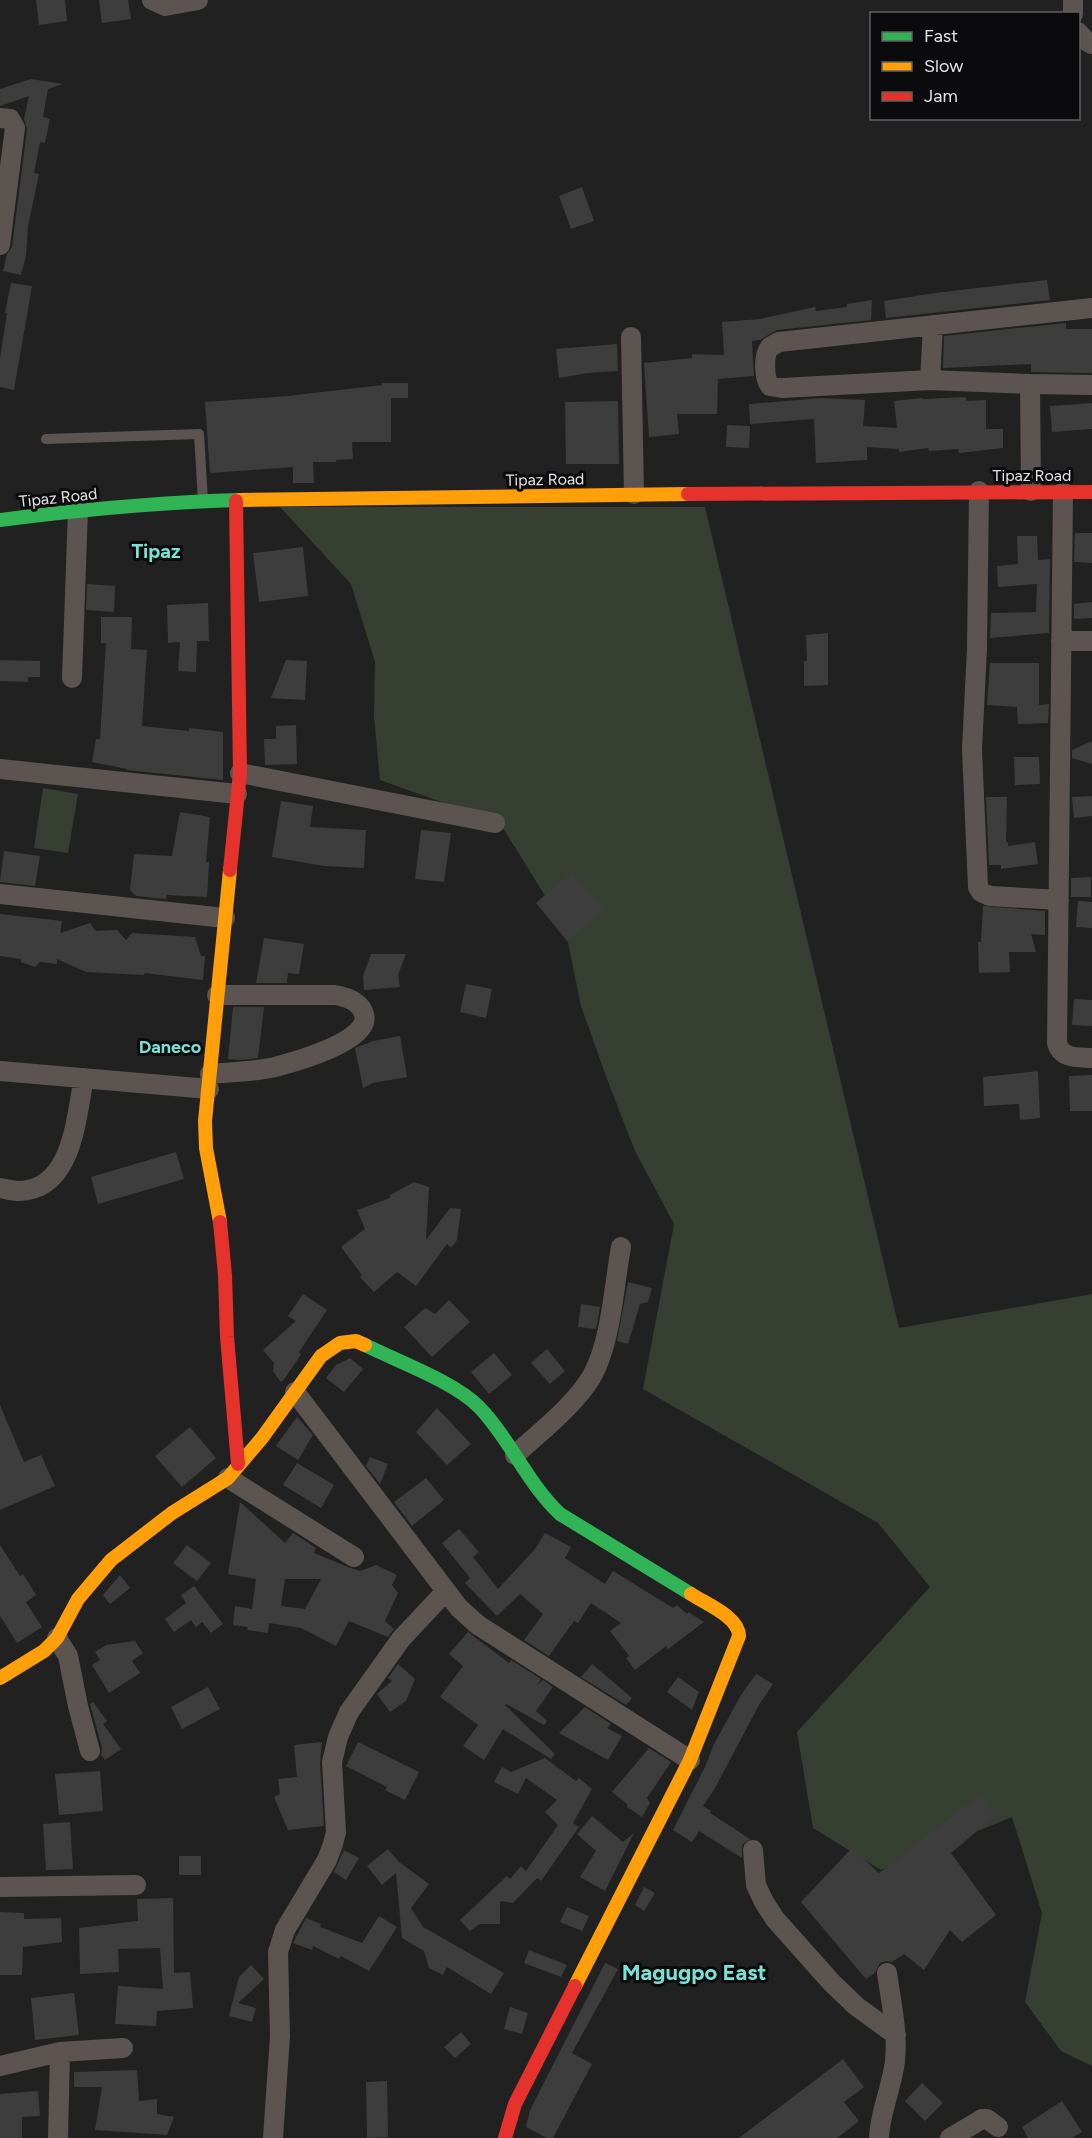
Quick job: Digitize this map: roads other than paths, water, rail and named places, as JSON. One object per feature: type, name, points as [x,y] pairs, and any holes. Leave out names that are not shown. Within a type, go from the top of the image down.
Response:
[{"type":"street","points":[[152,0],[165,6],[198,0]]},
{"type":"street","points":[[1080,34],[1092,44]]},
{"type":"street","points":[[0,118],[10,119],[15,128],[4,192],[0,245]]},
{"type":"street","points":[[1092,308],[778,342],[767,352],[765,376],[770,386],[782,388],[930,380],[1092,385]]},
{"type":"street","points":[[930,380],[933,325]]},
{"type":"street","points":[[631,337],[634,494]]},
{"type":"street","points":[[1030,384],[1031,491]]},
{"type":"street","points":[[979,491],[977,648],[972,749],[978,887],[981,892],[990,896],[1059,900]]},
{"type":"street","points":[[1063,492],[1057,1043],[1059,1050],[1065,1055],[1092,1058]]},
{"type":"street","name":"Tipaz Road","points":[[0,520],[78,510],[203,501],[634,494],[1092,492]]},
{"type":"street","points":[[233,1471],[225,1275],[220,1216],[207,1148],[205,1121],[240,773],[236,501]]},
{"type":"street","points":[[72,678],[78,510]]},
{"type":"street","points":[[1061,641],[1092,641]]},
{"type":"street","points":[[0,769],[237,794]]},
{"type":"street","points":[[240,773],[495,823]]},
{"type":"street","points":[[0,894],[225,918]]},
{"type":"street","points":[[0,1071],[84,1078],[209,1082],[305,1057],[344,1042],[358,1033],[364,1023],[364,1015],[358,1005],[347,997],[335,995],[217,995]]},
{"type":"street","points":[[0,1188],[19,1191],[36,1188],[51,1178],[63,1164],[70,1146],[84,1078]]},
{"type":"street","points":[[515,1455],[576,1398],[592,1376],[604,1348],[621,1247]]},
{"type":"street","points":[[0,1678],[44,1651],[57,1638],[78,1599],[111,1560],[172,1513],[233,1471],[262,1438],[321,1356],[342,1341],[356,1341],[462,1392],[492,1422],[546,1501],[560,1514],[734,1621],[739,1628],[739,1636],[690,1761],[515,2104],[505,2138]]},
{"type":"street","points":[[295,1392],[459,1608],[478,1624],[690,1761]]},
{"type":"street","points":[[233,1471],[354,1557]]},
{"type":"street","points":[[273,2138],[280,2036],[278,1952],[285,1930],[327,1860],[333,1844],[336,1832],[332,1762],[338,1737],[349,1712],[401,1639],[446,1591]]},
{"type":"street","points":[[57,1638],[68,1656],[90,1751]]},
{"type":"street","points":[[753,1850],[756,1885],[775,1919],[848,1998],[896,2035]]},
{"type":"street","points":[[0,1887],[136,1885]]},
{"type":"street","points":[[879,2138],[880,2125],[891,2084],[896,2035],[887,1973]]},
{"type":"street","points":[[0,2066],[60,2052],[123,2048]]},
{"type":"street","points":[[58,2138],[60,2052]]},
{"type":"street","points":[[950,2138],[982,2119],[987,2119],[998,2127]]},
{"type":"lane","points":[[46,439],[199,434],[203,501]]},
{"type":"district","name":"Tipaz","points":[[156,551]]},
{"type":"district","name":"Daneco","points":[[170,1047]]},
{"type":"district","name":"Magugpo East","points":[[694,1972]]}]
